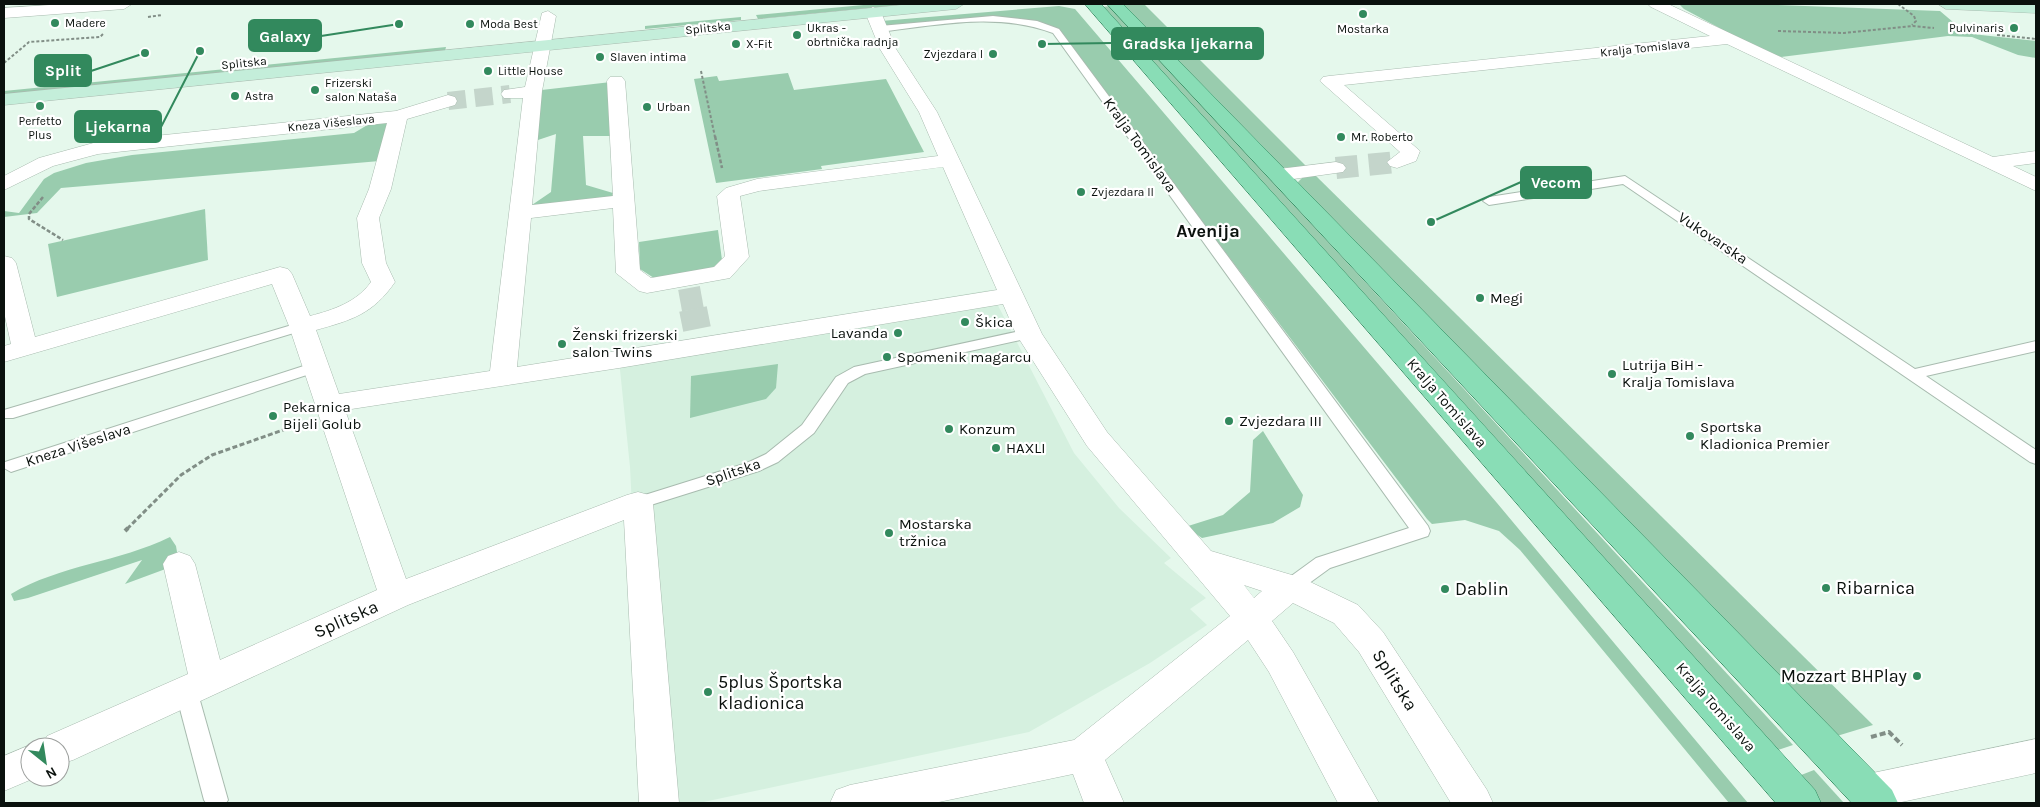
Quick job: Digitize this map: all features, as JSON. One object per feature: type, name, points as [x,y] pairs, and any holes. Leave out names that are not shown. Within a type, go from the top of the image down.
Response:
[{"type":"main road","name":"Splitska","points":[[4,87],[547,21],[637,29],[748,19],[841,4]]},
{"type":"main road","name":"Splitska","points":[[748,19],[876,21],[956,4]]},
{"type":"main road","name":"Kralja Tomislava","points":[[1093,4],[1801,803]]},
{"type":"main road","points":[[1115,4],[1873,798]]},
{"type":"main road","points":[[1946,4],[2036,8]]},
{"type":"main road","name":"Splitska","points":[[4,100],[547,21]]},
{"type":"street","points":[[4,13],[124,4]]},
{"type":"street","points":[[1656,4],[2036,184]]},
{"type":"street","points":[[503,377],[533,91],[547,21]]},
{"type":"street","points":[[876,21],[888,49],[928,112],[1029,334],[1097,439],[1199,558],[1225,585],[1251,618],[1281,662],[1359,803]]},
{"type":"street","name":"Kralja Tomislava","points":[[1397,162],[1409,156],[1410,151],[1401,141],[1329,82],[1727,39]]},
{"type":"street","points":[[616,81],[628,273],[646,286],[688,284],[722,273],[737,257],[728,196],[733,192],[757,185],[950,160]]},
{"type":"street","points":[[510,94],[533,91]]},
{"type":"street","points":[[398,116],[448,101]]},
{"type":"street","name":"Kneza Višeslava","points":[[4,184],[46,162],[121,144],[398,116],[380,189],[368,218],[374,263],[383,282],[375,295],[350,311],[302,326]]},
{"type":"street","points":[[1994,163],[2036,157]]},
{"type":"street","points":[[1278,175],[1336,168]]},
{"type":"street","points":[[521,213],[622,201]]},
{"type":"street","points":[[4,263],[14,351],[280,274],[302,326],[396,596]]},
{"type":"street","points":[[330,408],[503,377],[699,338],[1010,295]]},
{"type":"street","points":[[638,503],[659,803]]},
{"type":"street","name":"Splitska","points":[[70,743],[396,596],[638,503]]},
{"type":"street","name":"Splitska","points":[[1199,558],[1290,587],[1346,614],[1371,642],[1473,803]]},
{"type":"street","points":[[179,564],[197,686]]},
{"type":"street","points":[[850,803],[1084,755],[1290,587]]},
{"type":"street","points":[[1084,755],[1104,803]]},
{"type":"street","points":[[1873,798],[2036,756]]},
{"type":"street","points":[[4,774],[20,767]]},
{"type":"lane","name":"Kralja Tomislava","points":[[876,21],[1026,20],[1056,31],[1421,531],[1323,563],[1290,587]]},
{"type":"lane","name":"Vukovarska","points":[[1489,201],[1625,180],[1915,374],[2036,458]]},
{"type":"lane","name":"Kneza Višeslava","points":[[7,414],[302,326]]},
{"type":"lane","name":"Splitska","points":[[638,503],[753,467],[772,458],[808,429],[842,380],[860,370],[1029,334]]},
{"type":"lane","points":[[1915,374],[2036,346]]},
{"type":"lane","name":"Kneza Višeslava","points":[[11,466],[316,367]]},
{"type":"lane","points":[[197,686],[216,800]]},
{"type":"path","points":[[1898,4],[1914,16],[1916,21],[1912,26]]},
{"type":"path","points":[[1770,30],[1844,33],[1912,26],[1940,29]]},
{"type":"path","points":[[1995,35],[2036,39]]},
{"type":"path","points":[[702,71],[728,196]]},
{"type":"path","points":[[29,214],[29,219],[62,240]]},
{"type":"path","points":[[126,531],[181,475],[212,455],[330,408]]},
{"type":"shaded area","name":"Mostarska tržnica","points":[[990,290],[1074,453],[1119,508],[1171,558],[1164,563],[1206,598],[1190,609],[1207,625],[1150,663],[1029,732],[699,803],[647,803],[630,467],[619,360],[626,352]]},
{"type":"green space","points":[[874,4],[910,4],[758,19],[756,15]]},
{"type":"green space","points":[[1121,4],[1144,4],[1307,167],[1281,168]]},
{"type":"green space","points":[[1679,4],[1752,4],[1940,11],[1960,28],[1972,34],[2036,41],[2036,58],[2018,55],[1972,37],[1948,36],[1781,57],[1753,46],[1684,9]]},
{"type":"green space","points":[[1059,6],[1075,9],[1497,503],[1748,803],[1729,803],[1520,550],[1499,531],[1465,520],[1432,524],[1427,519],[1056,28],[1016,18],[994,17],[884,27],[881,21]]},
{"type":"green space","points":[[1110,6],[1793,745],[1772,752],[1102,7]]},
{"type":"green space","points":[[741,17],[741,20],[645,29],[645,26]]},
{"type":"green space","points":[[446,47],[445,51],[4,95],[4,91]]},
{"type":"green space","points":[[788,73],[794,90],[886,79],[924,152],[821,166],[822,169],[716,183],[694,79],[717,76],[719,81]]},
{"type":"green space","points":[[611,82],[611,136],[583,136],[586,185],[613,193],[611,198],[529,207],[551,192],[556,134],[532,142],[533,91]]},
{"type":"green space","points":[[374,121],[391,121],[380,161],[61,188],[37,213],[4,217],[4,211],[19,213],[44,179],[54,173],[86,163],[132,155],[354,133]]},
{"type":"green space","points":[[1314,174],[1873,725],[1827,739],[1300,191],[1298,182],[1304,176]]},
{"type":"green space","points":[[205,209],[208,260],[57,297],[48,244]]},
{"type":"green space","points":[[718,230],[722,260],[711,269],[654,278],[640,269],[639,242]]},
{"type":"green space","points":[[778,364],[776,388],[766,399],[690,418],[691,376]]},
{"type":"green space","points":[[1263,431],[1303,495],[1300,507],[1273,523],[1202,538],[1185,527],[1223,515],[1250,492],[1253,440]]},
{"type":"green space","points":[[170,537],[176,546],[179,564],[125,584],[142,560],[28,598],[14,601],[11,594],[49,576],[131,552]]},
{"type":"green space","points":[[1814,770],[1844,803],[1819,803],[1796,777]]},
{"type":"tunnel","points":[[448,101],[510,94]]},
{"type":"tunnel","points":[[1336,168],[1397,162]]},
{"type":"tunnel","points":[[689,288],[693,310]]},
{"type":"tunnel","points":[[693,309],[697,329]]},
{"type":"place","name":"Mostarka","points":[[1363,14]]},
{"type":"place","name":"Madere","points":[[55,23]]},
{"type":"place","name":"Galaxy","points":[[399,24]]},
{"type":"place","name":"Moda Best","points":[[470,24]]},
{"type":"place","name":"Pulvinaris","points":[[2014,28]]},
{"type":"place","name":"Ukras - obrtnička radnja","points":[[797,35]]},
{"type":"place","name":"X-Fit","points":[[736,44]]},
{"type":"place","name":"Gradska ljekarna","points":[[1042,44]]},
{"type":"place","name":"Ljekarna","points":[[200,51]]},
{"type":"place","name":"Split","points":[[145,53]]},
{"type":"place","name":"Zvjezdara I","points":[[993,54]]},
{"type":"place","name":"Slaven intima","points":[[600,57]]},
{"type":"place","name":"Little House","points":[[488,71]]},
{"type":"place","name":"Frizerski salon Nataša","points":[[315,90]]},
{"type":"place","name":"Astra","points":[[235,96]]},
{"type":"place","name":"Perfetto Plus","points":[[40,106]]},
{"type":"place","name":"Urban","points":[[647,107]]},
{"type":"place","name":"Mr. Roberto","points":[[1341,137]]},
{"type":"place","name":"Zvjezdara II","points":[[1081,192]]},
{"type":"place","name":"Vecom","points":[[1431,222]]},
{"type":"place","name":"Megi","points":[[1480,298]]},
{"type":"place","name":"Škica","points":[[965,322]]},
{"type":"place","name":"Lavanda","points":[[898,333]]},
{"type":"place","name":"Ženski frizerski salon Twins","points":[[562,344]]},
{"type":"place","name":"Spomenik magarcu","points":[[887,357]]},
{"type":"place","name":"Lutrija BiH - Kralja Tomislava","points":[[1612,374]]},
{"type":"place","name":"Pekarnica Bijeli Golub","points":[[273,416]]},
{"type":"place","name":"Zvjezdara III","points":[[1229,421]]},
{"type":"place","name":"Konzum","points":[[949,429]]},
{"type":"place","name":"Sportska Kladionica Premier","points":[[1690,436]]},
{"type":"place","name":"HAXLI","points":[[996,448]]},
{"type":"place","name":"Mostarska tržnica","points":[[889,533]]},
{"type":"place","name":"Ribarnica","points":[[1826,588]]},
{"type":"place","name":"Dablin","points":[[1445,589]]},
{"type":"place","name":"Mozzart BHPlay","points":[[1917,676]]},
{"type":"place","name":"5plus Športska kladionica","points":[[708,692]]},
{"type":"district","name":"Avenija","points":[[1208,231]]}]
